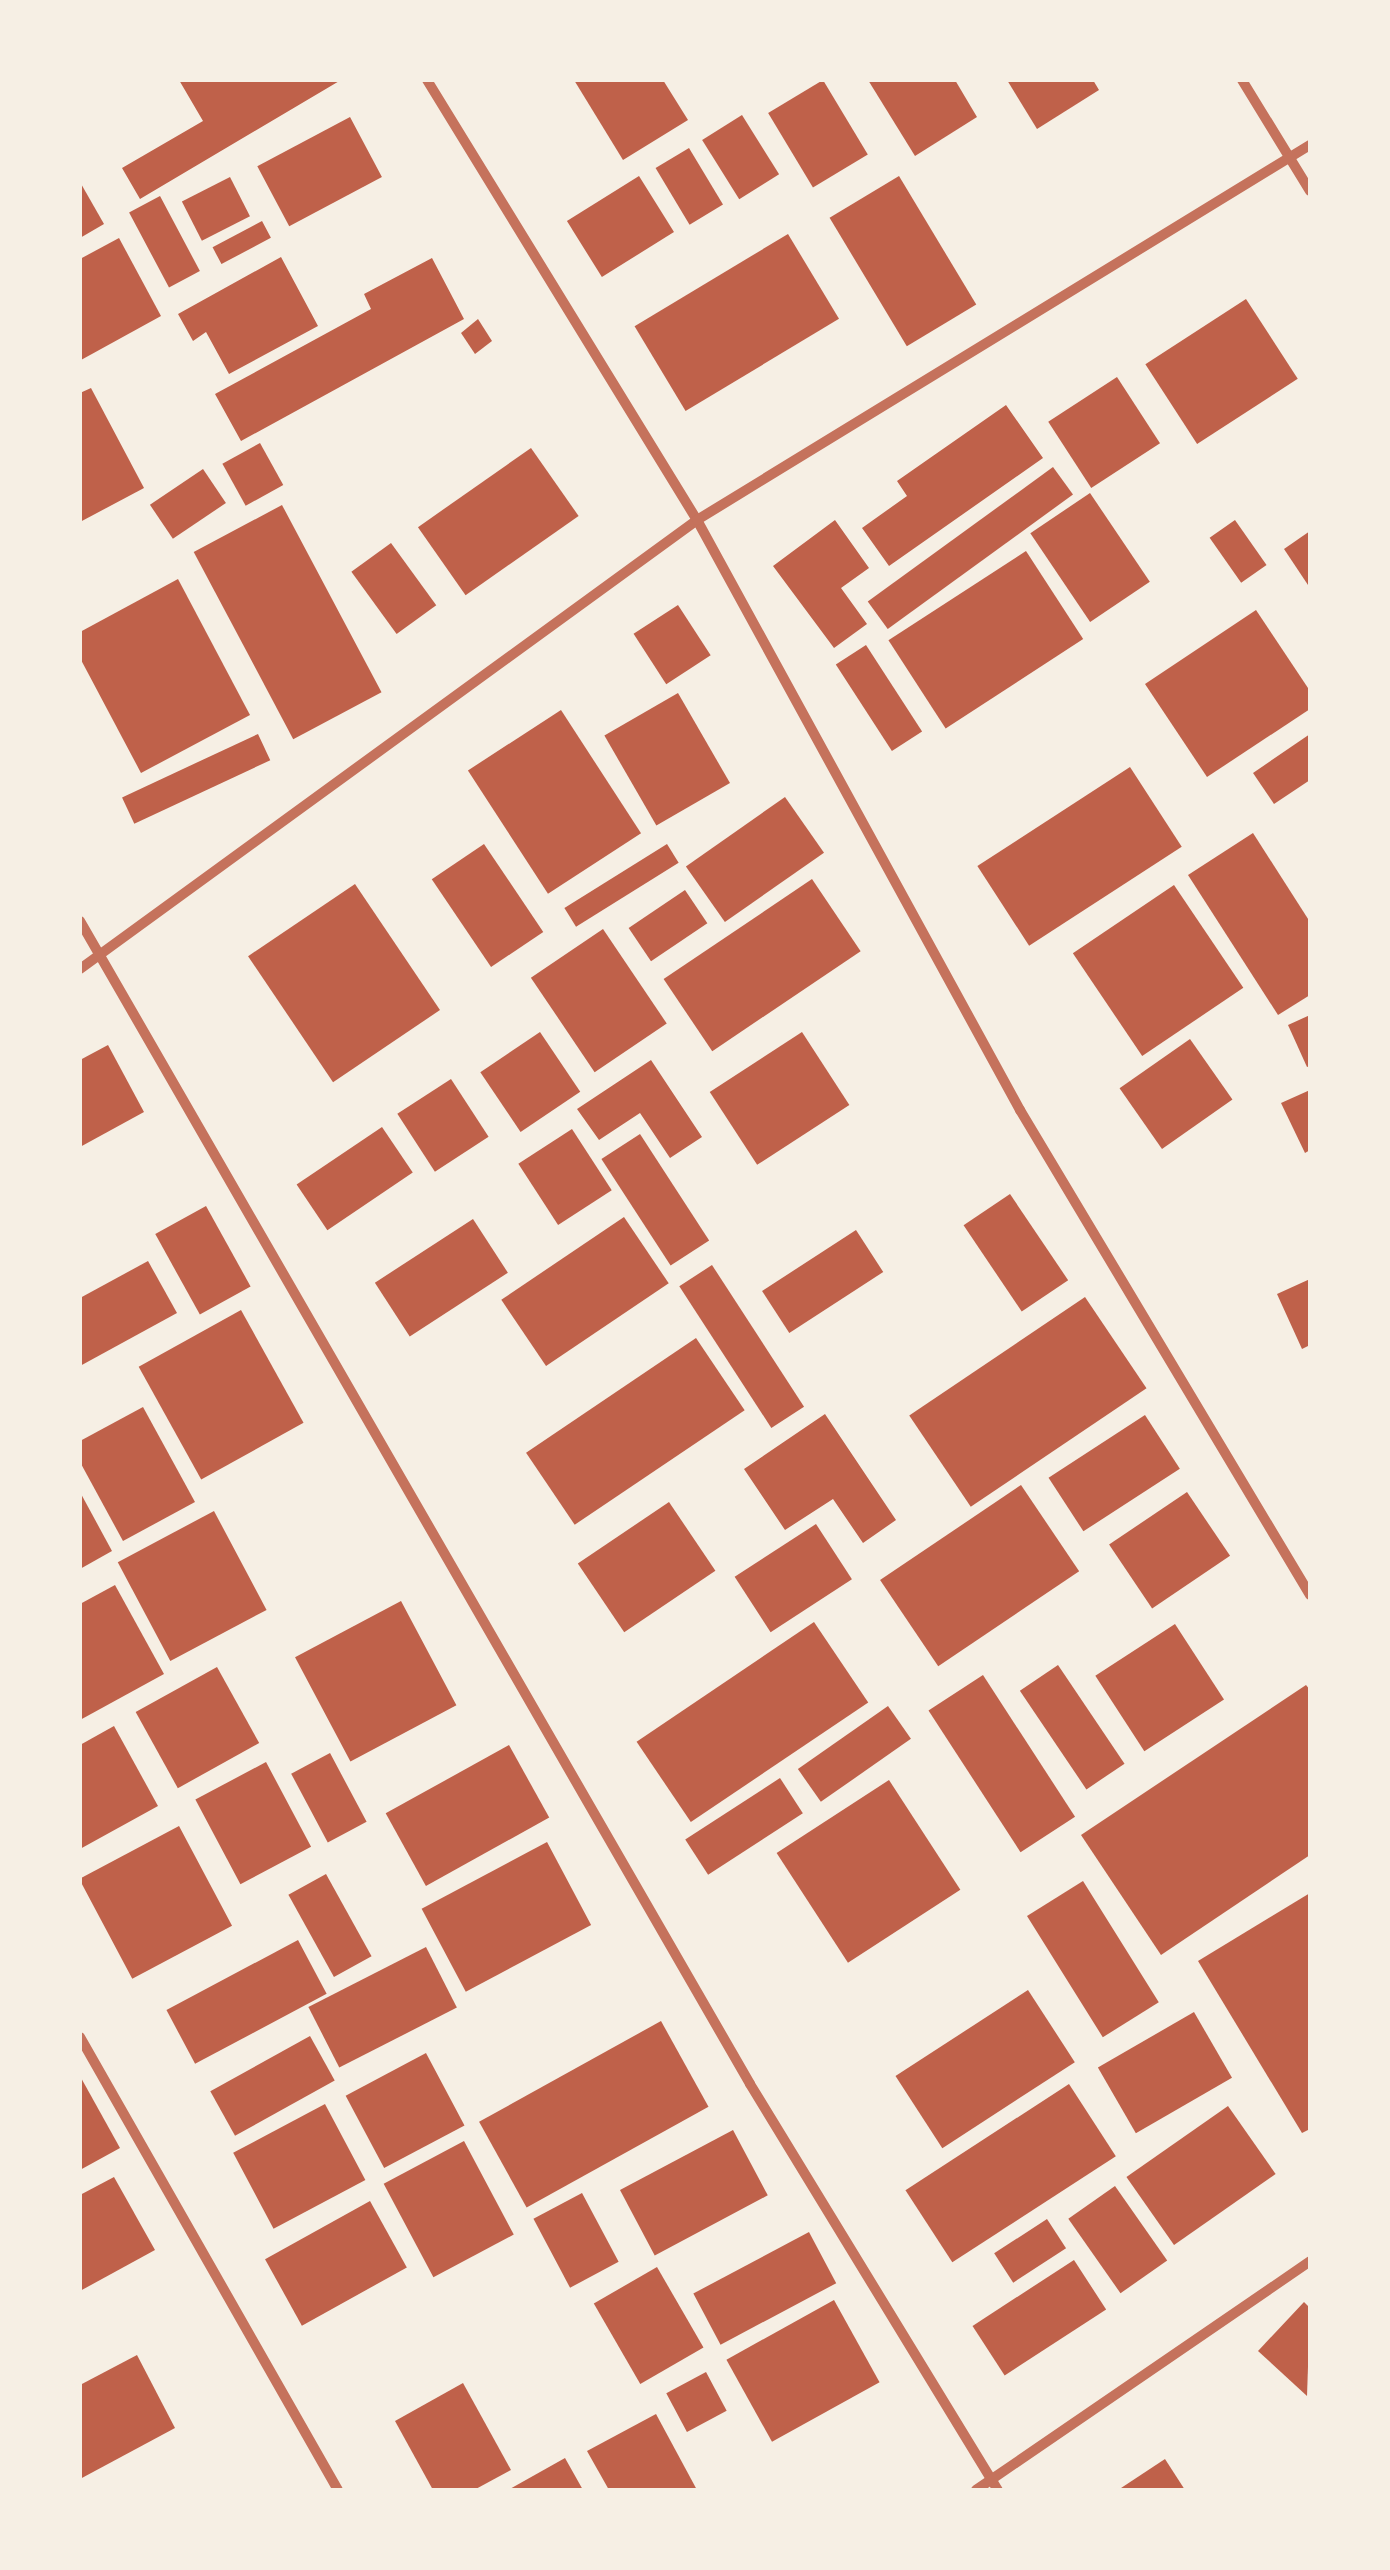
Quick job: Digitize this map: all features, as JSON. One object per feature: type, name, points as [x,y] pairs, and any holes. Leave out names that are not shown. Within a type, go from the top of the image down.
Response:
[{"type":"street","points":[[426,80],[697,520],[1020,1110],[1310,1595]]},
{"type":"street","points":[[1242,80],[1310,191]]},
{"type":"street","points":[[80,970],[697,520],[1310,145]]},
{"type":"street","points":[[80,921],[750,2084],[995,2485]]},
{"type":"street","points":[[80,2036],[338,2490]]},
{"type":"street","points":[[976,2490],[995,2485],[1310,2261]]},
{"type":"building","points":[[179,80],[341,80],[140,199],[122,168],[203,121]]},
{"type":"building","points":[[574,80],[663,80],[688,120],[623,160]]},
{"type":"building","points":[[823,80],[868,155],[813,188],[768,113]]},
{"type":"building","points":[[868,80],[955,80],[977,117],[915,156]]},
{"type":"building","points":[[1007,80],[1093,80],[1099,90],[1037,129]]},
{"type":"building","points":[[742,115],[779,174],[739,199],[702,140]]},
{"type":"building","points":[[350,117],[382,177],[289,226],[257,166]]},
{"type":"building","points":[[689,148],[723,205],[690,225],[656,168]]},
{"type":"building","points":[[639,176],[674,232],[602,277],[567,221]]},
{"type":"building","points":[[899,176],[976,305],[907,346],[830,218]]},
{"type":"building","points":[[230,177],[250,216],[202,241],[182,202]]},
{"type":"building","points":[[80,182],[104,224],[80,238]]},
{"type":"building","points":[[160,196],[200,271],[169,287],[129,212]]},
{"type":"building","points":[[262,221],[271,238],[221,264],[213,247]]},
{"type":"building","points":[[788,234],[839,319],[686,411],[635,326]]},
{"type":"building","points":[[119,238],[161,316],[81,360],[80,259]]},
{"type":"building","points":[[281,257],[318,326],[229,374],[206,332],[193,341],[178,314]]},
{"type":"building","points":[[432,258],[464,319],[241,441],[215,394],[371,309],[364,294]]},
{"type":"building","points":[[1246,299],[1298,379],[1197,444],[1145,364]]},
{"type":"building","points":[[478,319],[492,341],[475,354],[461,333]]},
{"type":"building","points":[[1117,377],[1160,443],[1091,488],[1048,422]]},
{"type":"building","points":[[91,388],[144,488],[80,522],[80,393]]},
{"type":"building","points":[[1006,405],[1043,458],[889,566],[862,528],[907,496],[897,481]]},
{"type":"building","points":[[260,443],[283,485],[246,506],[222,464]]},
{"type":"building","points":[[531,448],[579,516],[466,595],[418,527]]},
{"type":"building","points":[[1053,467],[1073,495],[888,629],[868,602]]},
{"type":"building","points":[[203,469],[226,503],[173,539],[150,505]]},
{"type":"building","points":[[1090,493],[1150,582],[1090,622],[1030,533]]},
{"type":"building","points":[[282,505],[382,692],[293,739],[194,552]]},
{"type":"building","points":[[835,520],[869,568],[841,588],[867,624],[834,648],[773,566]]},
{"type":"building","points":[[1235,520],[1267,565],[1241,583],[1210,538]]},
{"type":"building","points":[[1310,531],[1310,588],[1284,549]]},
{"type":"building","points":[[391,543],[436,605],[397,634],[351,572]]},
{"type":"building","points":[[1026,551],[1083,639],[946,728],[888,640]]},
{"type":"building","points":[[178,579],[250,715],[141,773],[80,658],[80,632]]},
{"type":"building","points":[[678,605],[711,655],[666,684],[634,634]]},
{"type":"building","points":[[1256,610],[1310,691],[1310,709],[1207,777],[1145,684]]},
{"type":"building","points":[[866,645],[922,731],[892,751],[836,665]]},
{"type":"building","points":[[678,693],[730,783],[656,826],[604,736]]},
{"type":"building","points":[[561,710],[641,833],[548,894],[468,770]]},
{"type":"building","points":[[258,734],[270,760],[134,824],[122,797]]},
{"type":"building","points":[[1310,734],[1310,780],[1274,804],[1253,773]]},
{"type":"building","points":[[1130,767],[1182,847],[1029,946],[977,866]]},
{"type":"building","points":[[785,797],[824,853],[725,922],[686,866]]},
{"type":"building","points":[[1253,833],[1310,922],[1310,995],[1278,1015],[1188,875]]},
{"type":"building","points":[[484,844],[543,932],[491,967],[432,879]]},
{"type":"building","points":[[667,844],[679,863],[576,927],[564,908]]},
{"type":"building","points":[[812,879],[861,951],[712,1051],[664,979]]},
{"type":"building","points":[[355,884],[440,1010],[333,1082],[248,956]]},
{"type":"building","points":[[1174,885],[1243,988],[1142,1056],[1073,953]]},
{"type":"building","points":[[685,890],[707,923],[651,961],[629,928]]},
{"type":"building","points":[[603,929],[667,1024],[595,1072],[531,978]]},
{"type":"building","points":[[1310,1015],[1310,1066],[1307,1067],[1288,1025]]},
{"type":"building","points":[[540,1032],[580,1092],[521,1132],[480,1072]]},
{"type":"building","points":[[802,1032],[849,1105],[757,1165],[710,1092]]},
{"type":"building","points":[[1190,1039],[1232,1100],[1162,1149],[1120,1088]]},
{"type":"building","points":[[108,1045],[144,1112],[80,1147],[80,1060]]},
{"type":"building","points":[[651,1060],[702,1137],[670,1158],[640,1113],[599,1140],[577,1109]]},
{"type":"building","points":[[451,1079],[489,1137],[435,1172],[397,1114]]},
{"type":"building","points":[[1310,1090],[1310,1150],[1305,1153],[1281,1103]]},
{"type":"building","points":[[382,1127],[413,1173],[327,1230],[297,1185]]},
{"type":"building","points":[[572,1129],[612,1190],[558,1225],[518,1164]]},
{"type":"building","points":[[640,1134],[709,1241],[671,1266],[601,1159]]},
{"type":"building","points":[[1010,1194],[1068,1280],[1022,1312],[964,1225]]},
{"type":"building","points":[[206,1206],[251,1286],[200,1315],[155,1234]]},
{"type":"building","points":[[624,1217],[669,1283],[546,1366],[501,1300]]},
{"type":"building","points":[[473,1219],[508,1273],[410,1336],[375,1283]]},
{"type":"building","points":[[856,1230],[883,1272],[789,1333],[762,1291]]},
{"type":"building","points":[[148,1261],[177,1313],[80,1366],[80,1298]]},
{"type":"building","points":[[712,1265],[804,1407],[771,1428],[679,1286]]},
{"type":"building","points":[[1310,1279],[1310,1345],[1302,1349],[1277,1294]]},
{"type":"building","points":[[1085,1297],[1147,1388],[971,1507],[909,1416]]},
{"type":"building","points":[[241,1310],[304,1423],[201,1480],[139,1367]]},
{"type":"building","points":[[696,1338],[745,1410],[575,1525],[526,1453]]},
{"type":"building","points":[[143,1407],[195,1502],[123,1541],[80,1462],[80,1441]]},
{"type":"building","points":[[825,1414],[896,1520],[863,1543],[833,1499],[785,1530],[744,1469]]},
{"type":"building","points":[[1145,1415],[1180,1469],[1083,1531],[1049,1478]]},
{"type":"building","points":[[1021,1485],[1079,1571],[938,1666],[880,1580]]},
{"type":"building","points":[[80,1492],[112,1551],[80,1569]]},
{"type":"building","points":[[1187,1492],[1230,1556],[1152,1608],[1109,1545]]},
{"type":"building","points":[[669,1502],[715,1571],[624,1632],[578,1564]]},
{"type":"building","points":[[214,1511],[267,1610],[170,1661],[118,1562]]},
{"type":"building","points":[[816,1524],[852,1579],[771,1632],[735,1577]]},
{"type":"building","points":[[115,1585],[164,1674],[80,1720],[80,1604]]},
{"type":"building","points":[[401,1601],[456,1705],[350,1762],[295,1657]]},
{"type":"building","points":[[814,1622],[868,1702],[691,1822],[637,1742]]},
{"type":"building","points":[[1175,1624],[1224,1699],[1144,1751],[1095,1676]]},
{"type":"building","points":[[1058,1665],[1125,1764],[1086,1789],[1020,1691]]},
{"type":"building","points":[[217,1667],[259,1743],[178,1788],[136,1712]]},
{"type":"building","points":[[983,1675],[1075,1817],[1021,1852],[928,1710]]},
{"type":"building","points":[[1306,1685],[1310,1690],[1310,1855],[1161,1955],[1081,1835]]},
{"type":"building","points":[[888,1706],[911,1739],[821,1802],[798,1769]]},
{"type":"building","points":[[114,1726],[158,1806],[80,1849],[80,1745]]},
{"type":"building","points":[[509,1745],[549,1818],[426,1886],[386,1813]]},
{"type":"building","points":[[330,1753],[367,1822],[328,1843],[291,1774]]},
{"type":"building","points":[[266,1762],[311,1847],[240,1884],[195,1800]]},
{"type":"building","points":[[780,1778],[803,1813],[708,1875],[685,1840]]},
{"type":"building","points":[[889,1780],[960,1890],[848,1963],[777,1853]]},
{"type":"building","points":[[179,1826],[232,1926],[132,1979],[80,1879]]},
{"type":"building","points":[[547,1842],[591,1925],[466,1992],[422,1909]]},
{"type":"building","points":[[326,1874],[372,1956],[334,1977],[288,1895]]},
{"type":"building","points":[[1083,1881],[1159,2002],[1103,2037],[1027,1916]]},
{"type":"building","points":[[1310,1893],[1310,2129],[1302,2133],[1198,1961]]},
{"type":"building","points":[[298,1940],[327,1994],[195,2064],[166,2010]]},
{"type":"building","points":[[426,1947],[457,2008],[339,2068],[308,2007]]},
{"type":"building","points":[[1028,1990],[1075,2062],[942,2148],[895,2076]]},
{"type":"building","points":[[1194,2012],[1232,2078],[1136,2133],[1098,2068]]},
{"type":"building","points":[[661,2021],[709,2107],[527,2208],[479,2122]]},
{"type":"building","points":[[310,2036],[335,2081],[235,2136],[210,2091]]},
{"type":"building","points":[[426,2053],[464,2125],[384,2168],[346,2096]]},
{"type":"building","points":[[80,2076],[120,2148],[80,2170]]},
{"type":"building","points":[[1069,2084],[1116,2156],[952,2262],[905,2190]]},
{"type":"building","points":[[325,2104],[365,2180],[274,2229],[233,2153]]},
{"type":"building","points":[[1228,2106],[1276,2174],[1174,2245],[1126,2177]]},
{"type":"building","points":[[733,2130],[768,2195],[655,2255],[620,2190]]},
{"type":"building","points":[[464,2141],[514,2235],[433,2277],[384,2184]]},
{"type":"building","points":[[114,2177],[155,2250],[80,2291],[80,2195]]},
{"type":"building","points":[[1115,2186],[1167,2261],[1121,2293],[1068,2219]]},
{"type":"building","points":[[582,2193],[619,2262],[570,2288],[533,2219]]},
{"type":"building","points":[[370,2201],[407,2267],[302,2326],[265,2259]]},
{"type":"building","points":[[1047,2219],[1066,2248],[1013,2283],[994,2253]]},
{"type":"building","points":[[809,2232],[836,2283],[721,2345],[693,2294]]},
{"type":"building","points":[[1074,2260],[1106,2309],[1005,2375],[973,2326]]},
{"type":"building","points":[[657,2267],[703,2348],[640,2384],[594,2304]]},
{"type":"building","points":[[834,2300],[880,2382],[772,2442],[726,2360]]},
{"type":"building","points":[[1304,2302],[1310,2308],[1307,2396],[1258,2351]]},
{"type":"building","points":[[137,2355],[175,2428],[80,2479],[80,2385]]},
{"type":"building","points":[[706,2372],[727,2411],[687,2432],[666,2393]]},
{"type":"building","points":[[463,2383],[511,2470],[474,2490],[433,2490],[395,2421]]},
{"type":"building","points":[[656,2414],[697,2490],[609,2490],[587,2451]]},
{"type":"building","points":[[565,2458],[583,2490],[508,2490]]},
{"type":"building","points":[[1165,2459],[1185,2490],[1118,2490]]}]
